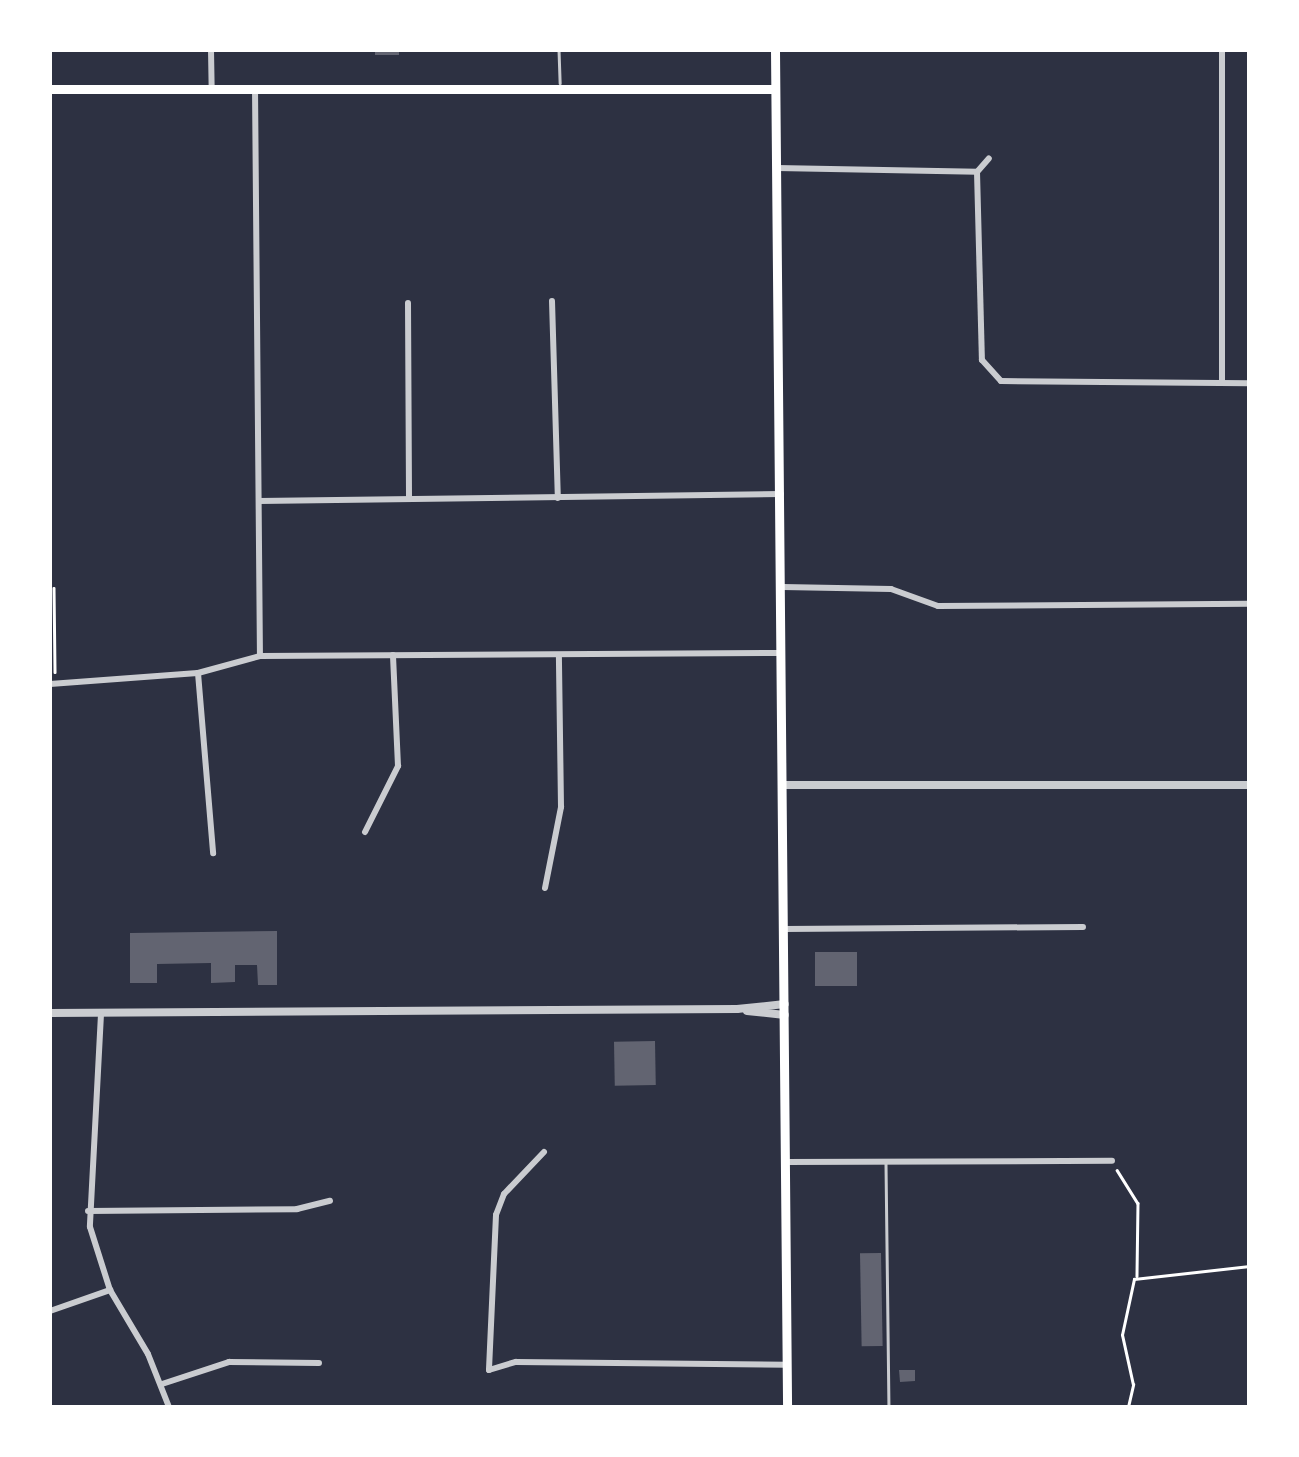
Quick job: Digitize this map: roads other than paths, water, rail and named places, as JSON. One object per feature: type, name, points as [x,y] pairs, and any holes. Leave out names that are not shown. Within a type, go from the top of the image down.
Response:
[{"type":"main road","points":[[775,50],[787,1407]]},
{"type":"main road","points":[[50,89],[776,88]]},
{"type":"street","points":[[211,50],[212,88]]},
{"type":"street","points":[[1222,50],[1222,382]]},
{"type":"street","points":[[255,88],[260,656]]},
{"type":"street","points":[[990,158],[977,172],[980,340],[988,373],[1021,385],[1249,382]]},
{"type":"street","points":[[777,168],[977,172]]},
{"type":"street","points":[[552,301],[558,498]]},
{"type":"street","points":[[408,304],[409,499]]},
{"type":"street","points":[[259,500],[781,494]]},
{"type":"street","points":[[782,587],[890,589],[938,606],[1249,604]]},
{"type":"street","points":[[52,683],[198,674],[260,656],[782,653]]},
{"type":"street","points":[[365,832],[398,766],[393,655]]},
{"type":"street","points":[[545,888],[562,806],[559,657]]},
{"type":"street","points":[[198,674],[213,852]]},
{"type":"street","points":[[783,785],[1249,785]]},
{"type":"street","points":[[784,929],[1083,927]]},
{"type":"street","points":[[737,1010],[785,1004]]},
{"type":"street","points":[[50,1014],[737,1010],[785,1015]]},
{"type":"street","points":[[101,1014],[88,1211],[110,1290],[162,1384],[169,1407]]},
{"type":"street","points":[[544,1152],[504,1194],[490,1238],[489,1370],[516,1362],[787,1365]]},
{"type":"street","points":[[786,1162],[1112,1161]]},
{"type":"street","points":[[88,1211],[296,1209],[330,1201]]},
{"type":"street","points":[[50,1312],[110,1290]]},
{"type":"street","points":[[162,1384],[228,1362],[320,1363]]},
{"type":"lane","points":[[560,50],[560,88]]},
{"type":"lane","points":[[886,1162],[889,1407]]}]
